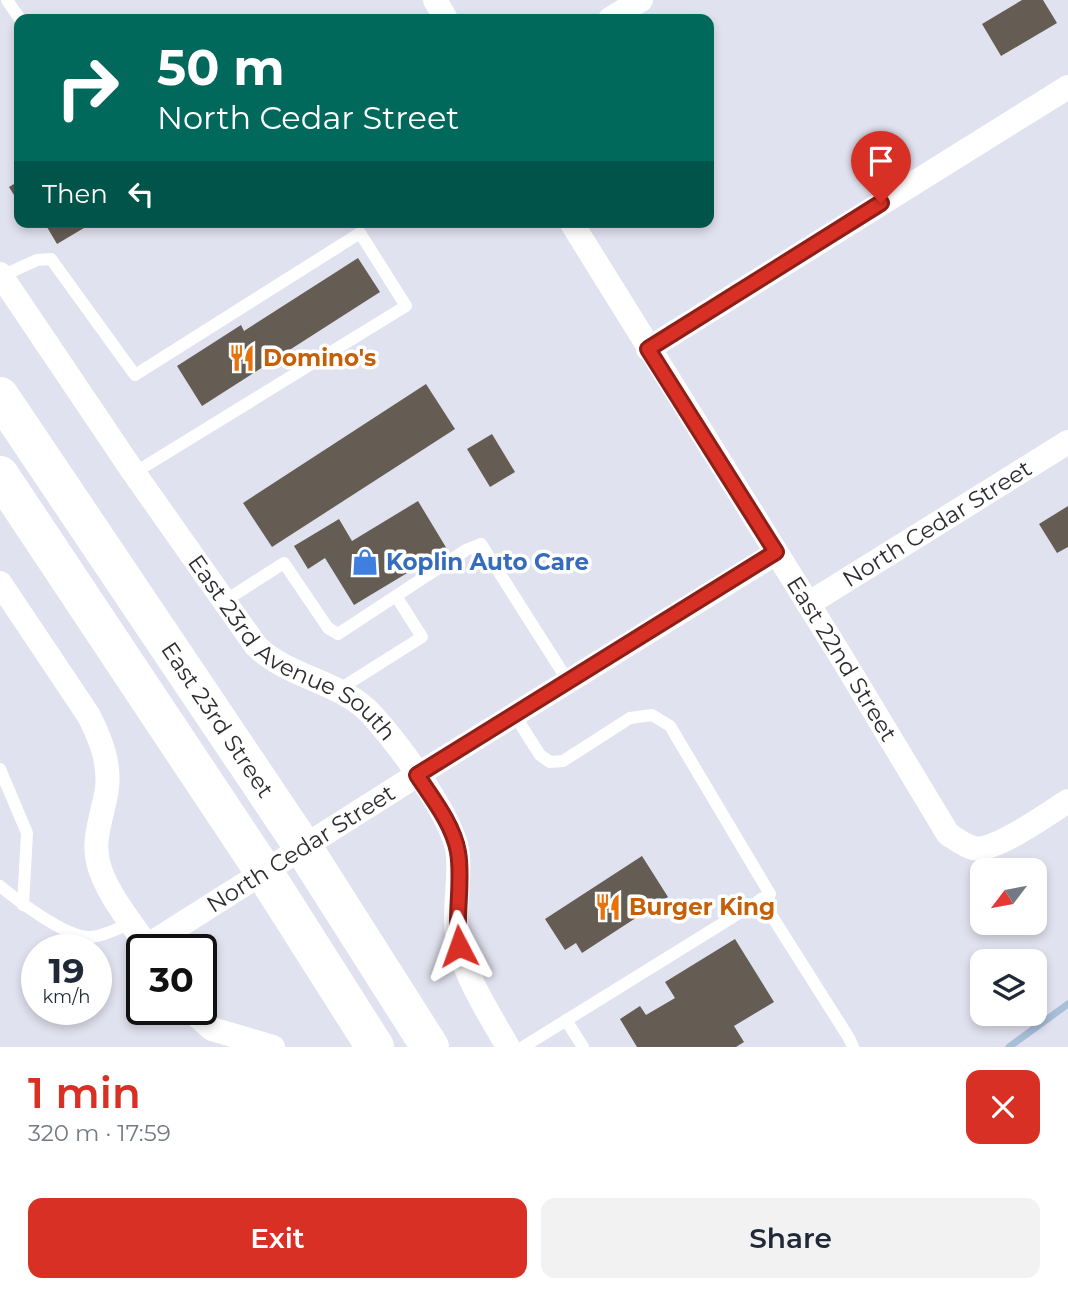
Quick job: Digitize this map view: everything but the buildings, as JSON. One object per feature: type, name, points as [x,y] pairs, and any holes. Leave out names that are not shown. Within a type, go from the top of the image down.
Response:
[{"type":"main road","name":"East 23rd Street","points":[[0,396],[303,847],[430,1047]]},
{"type":"main road","name":"East 23rd Street","points":[[0,475],[264,872],[375,1047]]},
{"type":"street","points":[[618,14],[641,0]]},
{"type":"street","points":[[648,349],[1068,87]]},
{"type":"street","name":"East 22nd Street","points":[[574,228],[948,834],[973,848],[983,848],[1000,842],[1068,800]]},
{"type":"street","name":"East 23rd Avenue South","points":[[1,275],[134,473],[256,646],[283,667],[360,702],[374,716],[417,775],[453,837],[458,853],[456,917],[459,946],[472,981],[508,1047]]},
{"type":"street","name":"North Cedar Street","points":[[808,604],[1068,442]]},
{"type":"street","name":"North Cedar Street","points":[[169,934],[417,775],[776,552]]},
{"type":"street","points":[[0,583],[99,735],[107,768],[107,784],[98,829],[98,863],[114,896],[139,934]]},
{"type":"street","points":[[214,1039],[273,1047]]},
{"type":"lane","points":[[1,275],[37,260],[51,258],[135,374],[360,233],[406,306],[134,473]]},
{"type":"lane","points":[[223,602],[284,563],[328,628],[338,634],[466,550],[481,544],[568,681]]},
{"type":"lane","points":[[338,690],[422,637],[396,596]]},
{"type":"lane","points":[[514,714],[540,755],[550,762],[563,761],[630,718],[652,715],[670,726],[770,894],[523,1047]]},
{"type":"lane","points":[[0,769],[27,833],[23,905]]},
{"type":"lane","points":[[0,886],[23,905],[62,928],[90,938],[132,923]]},
{"type":"lane","points":[[761,899],[853,1047]]},
{"type":"lane","points":[[566,1020],[583,1047]]},
{"type":"waterway","points":[[1009,1047],[1068,1004]]},
{"type":"place","name":"Domino's","points":[[242,358]]},
{"type":"place","name":"Koplin Auto Care","points":[[365,562]]},
{"type":"place","name":"Burger King","points":[[608,907]]},
{"type":"route","points":[[459,946],[456,917],[458,853],[443,815],[417,775],[776,552],[648,349],[881,203]]}]
